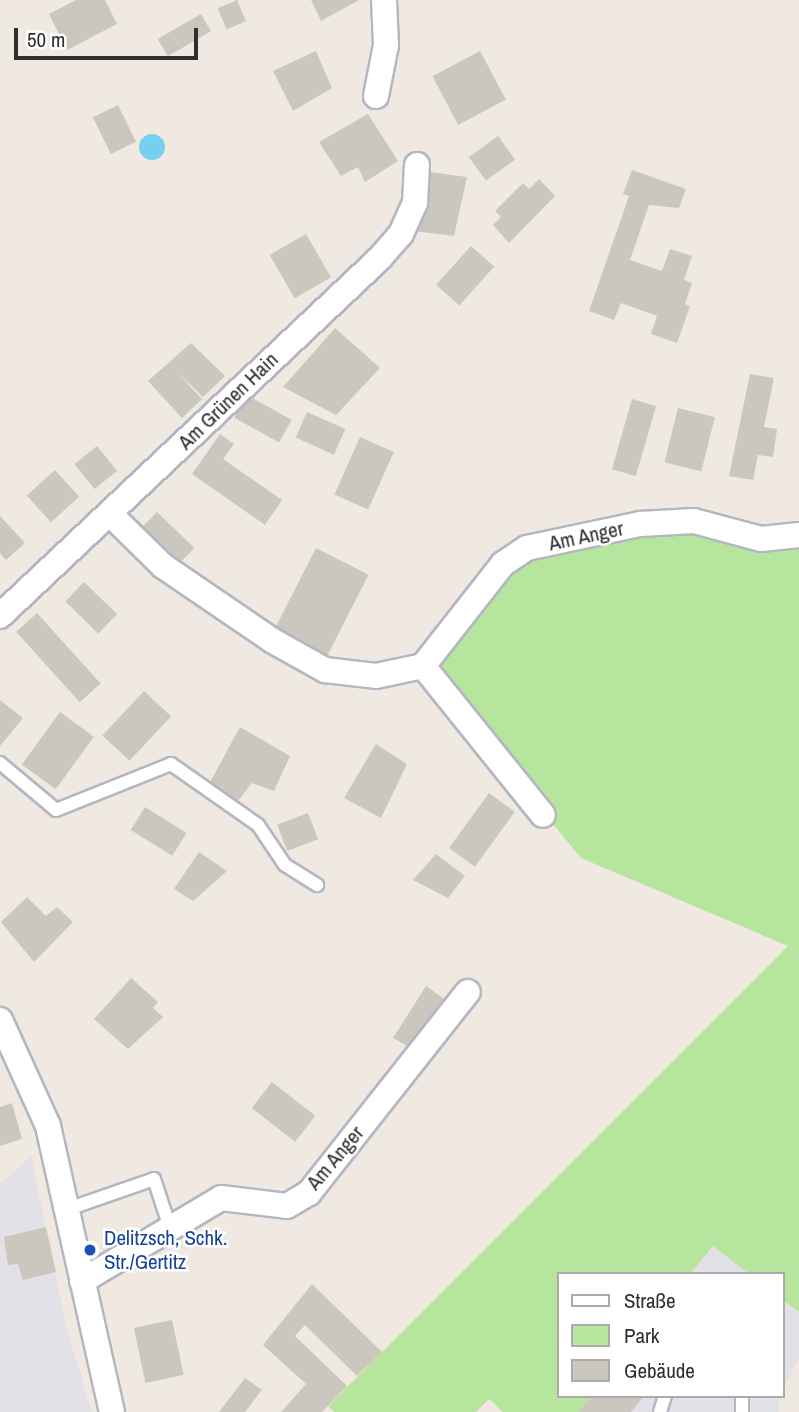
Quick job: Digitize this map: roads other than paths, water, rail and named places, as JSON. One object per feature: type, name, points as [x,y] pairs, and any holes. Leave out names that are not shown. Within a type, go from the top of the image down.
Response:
[{"type":"street","points":[[376,96],[386,45],[384,0]]},
{"type":"street","name":"Am Grünen Hain","points":[[0,616],[111,515],[401,234],[421,183],[417,165]]},
{"type":"street","points":[[111,515],[193,588],[325,670],[376,676],[423,666],[543,815]]},
{"type":"street","name":"Am Anger","points":[[423,666],[503,564],[527,548],[640,524],[694,521],[761,539],[799,535]]},
{"type":"street","name":"Am Anger","points":[[82,1281],[221,1198],[287,1206],[309,1193],[468,992]]},
{"type":"street","points":[[0,1020],[48,1126],[112,1412]]},
{"type":"lane","points":[[0,763],[56,810],[171,764],[258,825],[285,865],[317,885]]},
{"type":"lane","points":[[68,1209],[154,1179],[170,1228]]},
{"type":"water","points":[[152,134],[161,138],[165,147],[161,156],[152,160],[143,156],[139,147],[143,138]]},
{"type":"place","name":"Delitzsch, Schk. Str./Gertitz","points":[[90,1250]]}]
